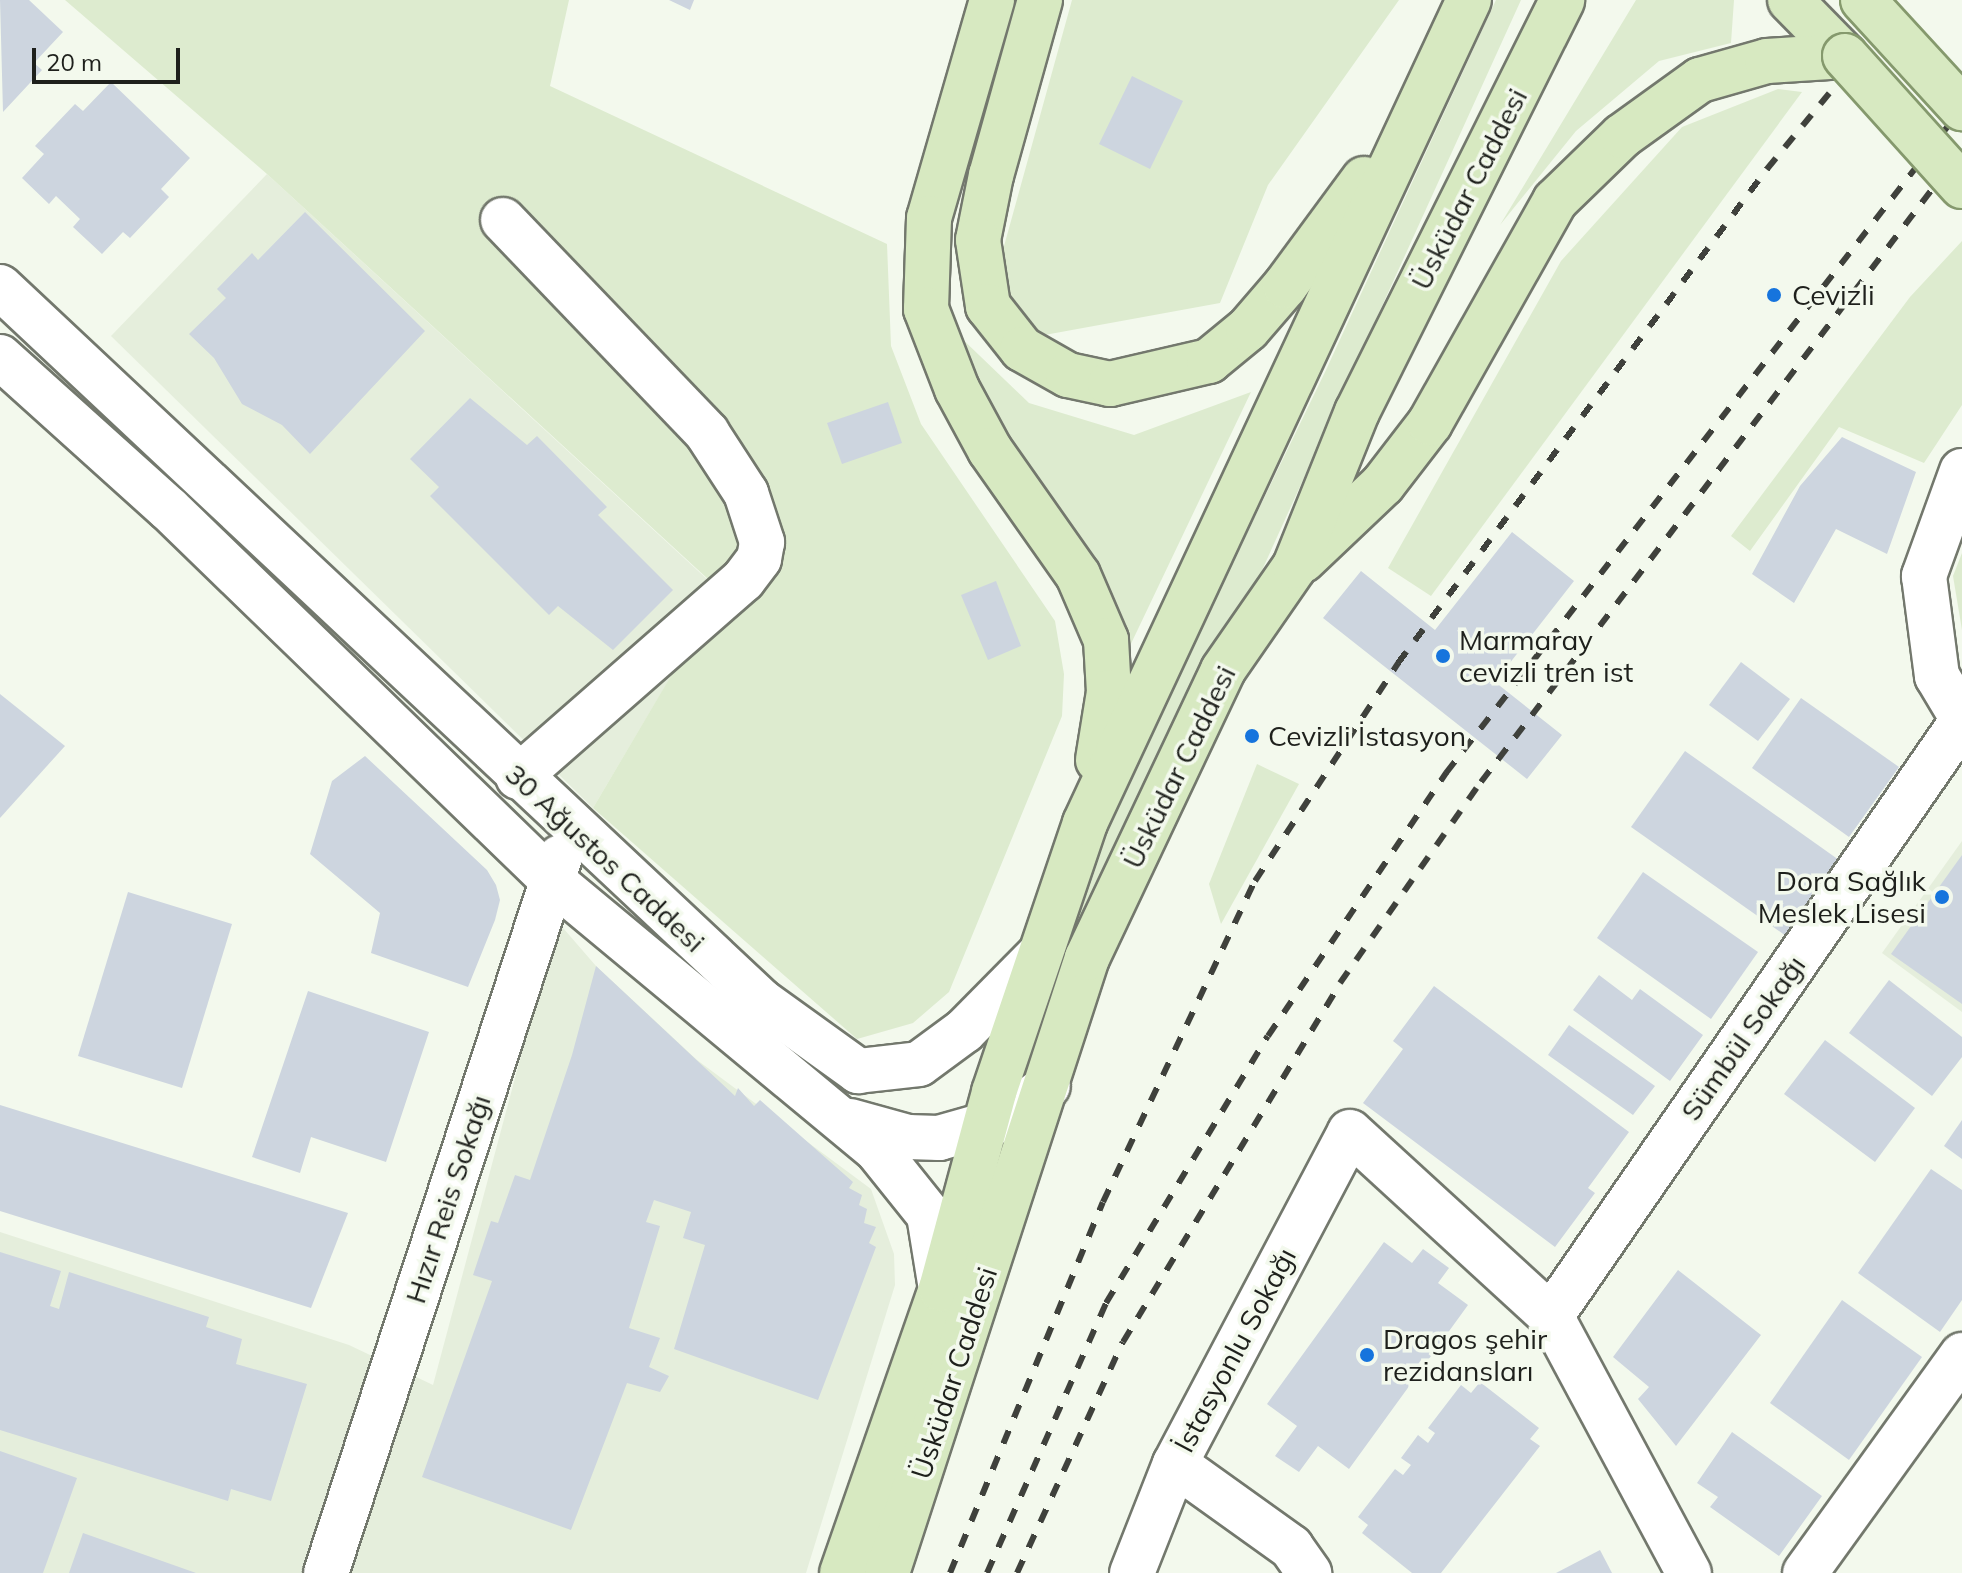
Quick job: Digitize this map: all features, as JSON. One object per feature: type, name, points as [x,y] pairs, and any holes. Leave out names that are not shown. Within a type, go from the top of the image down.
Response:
[{"type":"main road","points":[[992,0],[929,218],[926,309],[957,389],[990,450],[1078,575],[1106,640],[1109,692],[1085,823]]},
{"type":"main road","points":[[1040,0],[991,175],[978,240],[988,306],[1022,349],[1068,375],[1110,384],[1125,382],[1181,370],[1227,348],[1285,286],[1420,103]]},
{"type":"main road","name":"Üsküdar Caddesi","points":[[842,1573],[941,1289],[985,1126],[1085,823],[1469,0]]},
{"type":"main road","name":"Üsküdar Caddesi","points":[[887,1573],[1048,1086],[1087,958],[1223,670],[1295,566],[1357,412],[1562,0]]},
{"type":"main road","points":[[1790,0],[1962,186]]},
{"type":"main road","points":[[1863,0],[1962,108]]},
{"type":"main road","points":[[1295,566],[1383,484],[1430,423],[1555,201],[1622,136],[1700,80],[1767,61],[1845,56]]},
{"type":"street","points":[[503,220],[707,433],[746,493],[762,542],[759,559],[743,580],[518,777]]},
{"type":"street","name":"30 Ağustos Caddesi","points":[[0,287],[569,825],[761,1001],[858,1071],[919,1064],[964,1031],[1040,954]]},
{"type":"street","name":"30 Ağustos Caddesi","points":[[0,357],[169,509],[553,881],[877,1150],[929,1215],[941,1289]]},
{"type":"street","points":[[1962,471],[1924,576],[1937,676],[1962,720]]},
{"type":"street","points":[[169,509],[200,476]]},
{"type":"street","name":"Sümbül Sokağı","points":[[1551,1316],[1962,720]]},
{"type":"street","name":"Hızır Reis Sokağı","points":[[326,1573],[569,825]]},
{"type":"street","name":"30 Ağustos Caddesi","points":[[840,1118],[908,1137],[939,1138],[1002,1120],[1048,1086]]},
{"type":"street","name":"İstasyonlu Sokağı","points":[[1132,1573],[1175,1464],[1350,1132],[1551,1316]]},
{"type":"street","points":[[1551,1316],[1689,1573]]},
{"type":"street","points":[[1805,1573],[1962,1355]]},
{"type":"street","points":[[1175,1464],[1291,1547],[1309,1573]]},
{"type":"shaded area","points":[[65,0],[569,0],[550,86],[887,244],[891,346],[921,424],[1055,621],[1064,674],[1062,716],[949,992],[913,1023],[857,1039],[593,808],[721,591],[267,174]]},
{"type":"shaded area","points":[[1072,0],[1399,0],[1268,185],[1220,303],[1039,336],[993,286]]},
{"type":"shaded area","points":[[1496,0],[1521,0],[1223,656],[1044,1069],[1003,1102],[1022,1031],[1119,798],[1326,370]]},
{"type":"shaded area","points":[[1636,0],[1734,0],[1731,43],[1659,61],[1576,131],[1500,225]]},
{"type":"shaded area","points":[[1778,89],[1802,92],[1431,596],[1388,568],[1561,261],[1682,127]]},
{"type":"shaded area","points":[[267,174],[721,592],[593,808],[111,336]]},
{"type":"shaded area","points":[[1962,241],[1962,405],[1924,463],[1839,427],[1750,551],[1731,536],[1910,297]]},
{"type":"shaded area","points":[[954,331],[1029,403],[1134,435],[1251,392],[1128,650],[1015,452]]},
{"type":"shaded area","points":[[1962,553],[1962,630],[1953,576]]},
{"type":"shaded area","points":[[1257,764],[1299,784],[1221,924],[1209,884]]},
{"type":"shaded area","name":"Dora Sağlık Meslek Lisesi","points":[[1962,841],[1962,1012],[1882,953]]},
{"type":"shaded area","points":[[557,921],[596,966],[697,1060],[871,1189],[894,1254],[895,1285],[806,1573],[0,1573],[0,1232],[349,1345],[433,1385]]},
{"type":"building","points":[[0,0],[29,0],[63,32],[34,63],[42,70],[3,112]]},
{"type":"building","points":[[669,0],[694,0],[690,10]]},
{"type":"building","points":[[1132,76],[1183,101],[1150,169],[1099,144]]},
{"type":"building","points":[[111,82],[190,158],[161,189],[169,197],[130,238],[123,232],[102,254],[73,227],[80,219],[56,196],[49,204],[22,178],[44,154],[35,146],[75,104],[83,111]]},
{"type":"building","points":[[305,212],[425,331],[310,454],[282,425],[242,404],[214,358],[189,334],[226,298],[217,289],[252,253],[258,260]]},
{"type":"building","points":[[470,398],[527,445],[537,436],[607,507],[598,515],[673,590],[613,650],[558,606],[549,615],[430,496],[439,487],[410,459]]},
{"type":"building","points":[[888,402],[902,443],[842,464],[827,423]]},
{"type":"building","points":[[1842,437],[1916,472],[1887,554],[1836,529],[1794,603],[1752,574],[1800,486]]},
{"type":"building","name":"Marmaray cevizli tren ist","points":[[1512,532],[1574,581],[1495,682],[1562,735],[1527,779],[1323,618],[1361,571],[1435,630]]},
{"type":"building","points":[[996,581],[1021,646],[988,660],[961,595]]},
{"type":"building","points":[[1741,662],[1790,699],[1758,741],[1709,705]]},
{"type":"building","points":[[0,694],[65,746],[0,818]]},
{"type":"building","points":[[1801,698],[1899,767],[1849,837],[1752,768]]},
{"type":"building","points":[[1685,751],[1839,860],[1786,936],[1631,827]]},
{"type":"building","points":[[365,756],[487,870],[496,885],[500,900],[495,920],[468,987],[371,953],[380,913],[310,854],[332,781]]},
{"type":"building","name":"Dora Sağlık Meslek Lisesi","points":[[1962,855],[1962,1004],[1891,954]]},
{"type":"building","points":[[1643,872],[1758,952],[1711,1019],[1597,938]]},
{"type":"building","points":[[128,892],[232,924],[182,1088],[78,1056]]},
{"type":"building","points":[[596,966],[735,1096],[738,1088],[754,1106],[760,1100],[853,1182],[849,1188],[862,1195],[859,1205],[867,1209],[864,1223],[876,1227],[869,1243],[876,1247],[818,1400],[674,1349],[705,1245],[683,1238],[691,1212],[654,1200],[646,1222],[660,1226],[629,1328],[660,1338],[649,1367],[669,1376],[660,1392],[627,1383],[571,1530],[422,1477],[492,1281],[473,1275],[491,1221],[498,1223],[515,1175],[530,1180],[572,1055]]},
{"type":"building","points":[[1599,975],[1632,1000],[1640,989],[1703,1035],[1670,1081],[1573,1010]]},
{"type":"building","points":[[1889,980],[1962,1037],[1962,1057],[1932,1096],[1849,1033]]},
{"type":"building","points":[[1434,986],[1629,1132],[1588,1188],[1595,1193],[1555,1247],[1363,1103],[1403,1049],[1393,1041]]},
{"type":"building","points":[[308,991],[429,1032],[386,1162],[311,1137],[300,1173],[252,1157]]},
{"type":"building","points":[[1569,1025],[1655,1086],[1633,1115],[1548,1055]]},
{"type":"building","points":[[1825,1040],[1915,1108],[1875,1162],[1784,1094]]},
{"type":"building","points":[[0,1105],[348,1213],[311,1308],[0,1211]]},
{"type":"building","points":[[1962,1120],[1962,1159],[1944,1146]]},
{"type":"building","points":[[1931,1169],[1962,1190],[1962,1300],[1940,1332],[1858,1273]]},
{"type":"building","name":"Dragos şehir rezidansları","points":[[1384,1242],[1412,1263],[1423,1249],[1449,1268],[1438,1283],[1468,1305],[1349,1469],[1318,1446],[1299,1472],[1275,1456],[1297,1426],[1267,1404]]},
{"type":"building","points":[[0,1252],[61,1271],[50,1306],[59,1309],[69,1272],[209,1317],[206,1327],[242,1339],[236,1364],[307,1384],[271,1501],[231,1489],[228,1501],[0,1430]]},
{"type":"building","points":[[1678,1270],[1761,1335],[1676,1446],[1638,1399],[1649,1387],[1613,1357]]},
{"type":"building","points":[[1842,1300],[1922,1357],[1849,1460],[1770,1403]]},
{"type":"building","points":[[1480,1382],[1539,1428],[1530,1439],[1540,1446],[1441,1573],[1412,1573],[1362,1533],[1368,1525],[1358,1517],[1395,1469],[1403,1475],[1411,1465],[1401,1458],[1418,1435],[1428,1443],[1435,1433],[1428,1428],[1461,1385],[1471,1393]]},
{"type":"building","points":[[1732,1432],[1822,1496],[1779,1556],[1710,1507],[1718,1497],[1697,1483]]},
{"type":"building","points":[[0,1451],[77,1478],[43,1573],[0,1573]]},
{"type":"building","points":[[83,1533],[196,1573],[69,1573]]},
{"type":"building","points":[[1600,1550],[1612,1573],[1556,1573]]},
{"type":"railway","points":[[950,1573],[1103,1202],[1255,881],[1398,663],[1767,169],[1906,0]]},
{"type":"railway","points":[[987,1573],[1106,1303],[1268,1036],[1446,773],[1962,108]]},
{"type":"railway","points":[[1017,1573],[1123,1342],[1340,983],[1481,782],[1962,150]]},
{"type":"place","name":"Cevizli","points":[[1774,295]]},
{"type":"place","name":"Marmaray cevizli tren ist","points":[[1443,656]]},
{"type":"place","name":"Cevizli İstasyon","points":[[1252,736]]},
{"type":"place","name":"Dora Sağlık Meslek Lisesi","points":[[1942,897]]},
{"type":"place","name":"Dragos şehir rezidansları","points":[[1367,1355]]}]
